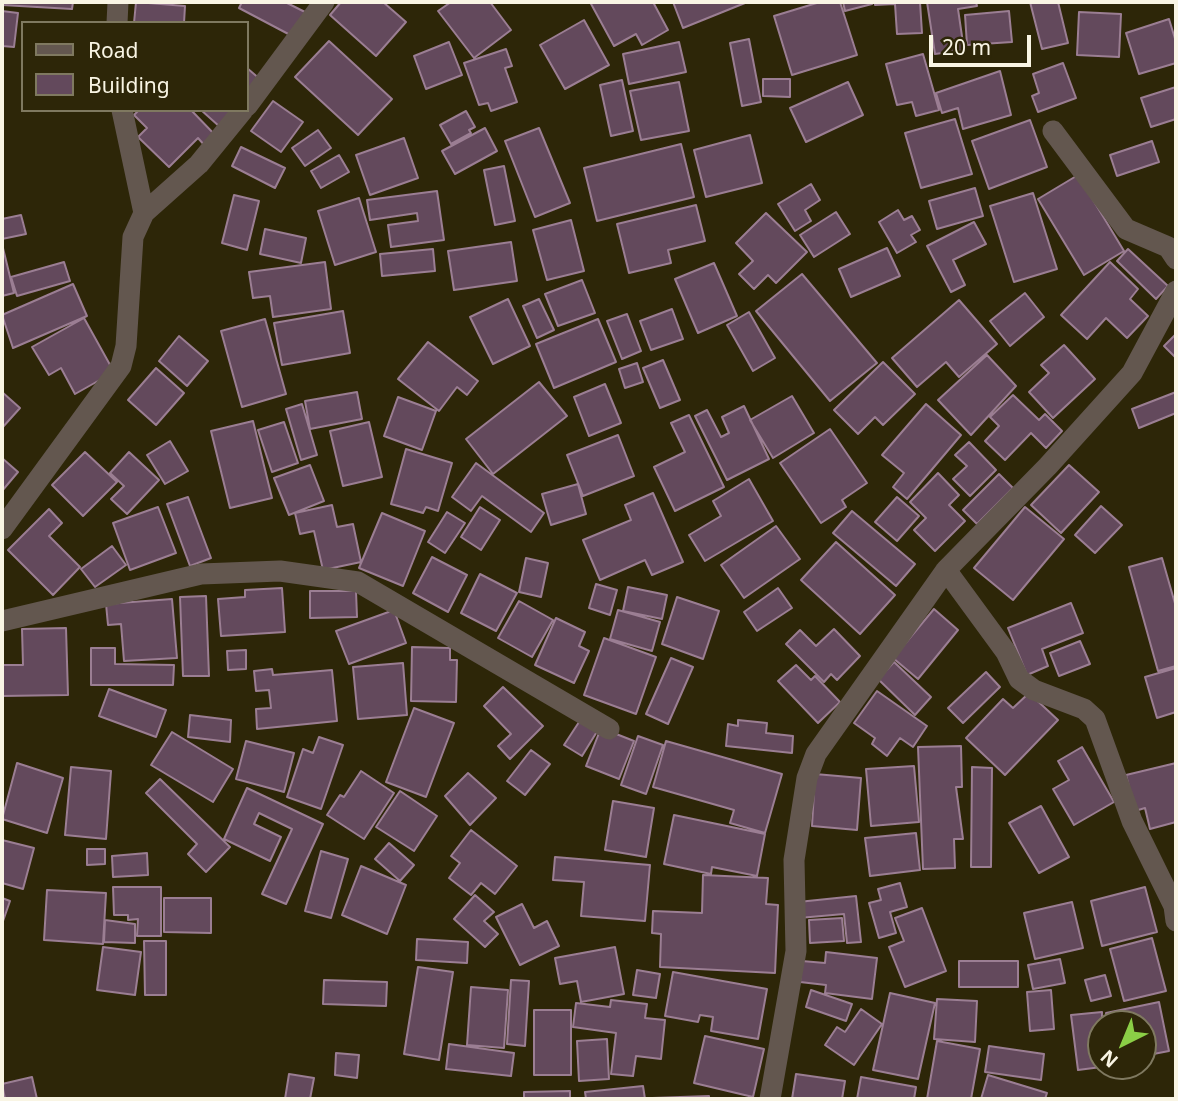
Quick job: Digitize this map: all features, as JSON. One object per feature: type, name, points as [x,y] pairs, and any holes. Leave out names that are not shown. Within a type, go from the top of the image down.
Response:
[{"type":"street","points":[[117,21],[118,2]]},
{"type":"street","points":[[248,105],[324,2]]},
{"type":"street","points":[[122,112],[144,213]]},
{"type":"street","points":[[2,529],[121,366],[126,346],[133,237],[144,213],[198,164],[241,112]]},
{"type":"street","points":[[1053,131],[1126,229],[1168,247],[1176,259]]},
{"type":"street","points":[[770,1099],[796,951],[794,860],[807,778],[828,734],[946,570],[1048,466],[1132,373],[1176,291]]},
{"type":"street","points":[[946,570],[1006,652],[1019,680],[1034,690],[1084,709],[1095,719],[1132,821],[1174,906],[1176,921]]},
{"type":"street","points":[[2,621],[201,574],[280,571],[358,582],[609,729]]},
{"type":"building","points":[[2,2],[73,2],[72,9],[2,5]]},
{"type":"building","points":[[136,2],[185,6],[184,21],[134,21]]},
{"type":"building","points":[[242,2],[285,2],[307,13],[294,37],[239,8]]},
{"type":"building","points":[[341,2],[383,2],[406,22],[376,56],[330,15]]},
{"type":"building","points":[[451,2],[490,2],[511,30],[474,58],[438,11]]},
{"type":"building","points":[[590,2],[653,2],[668,30],[642,45],[636,34],[614,46]]},
{"type":"building","points":[[673,2],[744,2],[745,3],[683,28]]},
{"type":"building","points":[[820,2],[840,2],[857,55],[792,75],[774,16]]},
{"type":"building","points":[[843,2],[872,2],[872,4],[845,11]]},
{"type":"building","points":[[875,2],[920,2],[922,33],[897,34],[895,4],[875,5]]},
{"type":"building","points":[[927,2],[976,2],[977,6],[958,9],[964,50],[935,54]]},
{"type":"building","points":[[1030,2],[1058,2],[1068,43],[1042,49]]},
{"type":"building","points":[[2,11],[18,13],[14,47],[2,46]]},
{"type":"building","points":[[1009,11],[1012,42],[967,45],[965,15]]},
{"type":"building","points":[[1079,12],[1121,14],[1119,57],[1077,55]]},
{"type":"building","points":[[1169,19],[1176,42],[1176,63],[1139,74],[1126,33]]},
{"type":"building","points":[[584,20],[609,65],[565,89],[540,45]]},
{"type":"building","points":[[749,39],[761,102],[742,106],[730,43]]},
{"type":"building","points":[[329,41],[392,99],[358,135],[295,77]]},
{"type":"building","points":[[449,42],[462,75],[426,89],[414,56]]},
{"type":"building","points":[[679,42],[686,72],[629,84],[623,54]]},
{"type":"building","points":[[506,49],[512,66],[505,68],[517,102],[491,111],[488,103],[479,105],[464,63]]},
{"type":"building","points":[[923,54],[939,110],[916,116],[912,102],[897,105],[886,64]]},
{"type":"building","points":[[1063,63],[1076,98],[1038,112],[1032,96],[1039,93],[1033,74]]},
{"type":"building","points":[[248,69],[261,80],[248,96]]},
{"type":"building","points":[[1000,71],[1011,115],[963,129],[958,108],[942,113],[936,93]]},
{"type":"building","points":[[763,79],[790,79],[790,97],[763,96]]},
{"type":"building","points":[[622,80],[633,131],[611,136],[600,85]]},
{"type":"building","points":[[679,82],[689,131],[641,140],[630,91]]},
{"type":"building","points":[[848,82],[863,115],[806,142],[790,108]]},
{"type":"building","points":[[1176,87],[1176,119],[1151,127],[1141,98]]},
{"type":"building","points":[[273,101],[303,122],[281,152],[251,131]]},
{"type":"building","points":[[466,111],[475,127],[469,130],[471,133],[451,144],[440,125]]},
{"type":"building","points":[[137,112],[193,112],[217,137],[206,147],[198,138],[169,167],[138,137],[147,128],[134,115]]},
{"type":"building","points":[[203,112],[233,112],[220,127]]},
{"type":"building","points":[[955,119],[972,174],[921,188],[905,133]]},
{"type":"building","points":[[1030,120],[1047,167],[989,189],[972,141]]},
{"type":"building","points":[[485,128],[497,151],[455,174],[442,151]]},
{"type":"building","points":[[539,128],[570,203],[535,217],[505,141]]},
{"type":"building","points":[[318,130],[331,148],[305,166],[292,148]]},
{"type":"building","points":[[750,135],[762,183],[706,197],[694,150]]},
{"type":"building","points":[[404,138],[418,178],[370,195],[356,155]]},
{"type":"building","points":[[1152,141],[1159,162],[1117,176],[1110,155]]},
{"type":"building","points":[[681,144],[694,197],[597,221],[584,168]]},
{"type":"building","points":[[241,147],[285,168],[275,188],[232,166]]},
{"type":"building","points":[[339,155],[349,172],[321,188],[311,171]]},
{"type":"building","points":[[504,166],[515,221],[495,225],[484,170]]},
{"type":"building","points":[[1078,175],[1124,251],[1084,275],[1038,199]]},
{"type":"building","points":[[811,184],[820,200],[805,210],[811,221],[795,231],[778,204]]},
{"type":"building","points":[[975,188],[983,216],[937,229],[929,201]]},
{"type":"building","points":[[437,191],[444,240],[391,247],[388,225],[418,221],[417,213],[370,220],[367,200]]},
{"type":"building","points":[[1033,193],[1057,269],[1014,282],[990,206]]},
{"type":"building","points":[[234,195],[259,201],[247,250],[222,243]]},
{"type":"building","points":[[359,198],[376,252],[335,265],[318,211]]},
{"type":"building","points":[[696,205],[705,241],[668,250],[671,263],[629,273],[617,224]]},
{"type":"building","points":[[898,210],[904,220],[912,216],[920,230],[911,235],[916,242],[897,253],[879,222]]},
{"type":"building","points":[[836,212],[850,234],[814,257],[800,235]]},
{"type":"building","points":[[766,213],[807,252],[776,283],[768,275],[754,289],[739,274],[753,261],[736,243]]},
{"type":"building","points":[[21,215],[26,234],[2,239],[2,219]]},
{"type":"building","points":[[571,220],[584,271],[547,280],[533,230]]},
{"type":"building","points":[[974,222],[986,244],[953,260],[965,285],[951,292],[927,246]]},
{"type":"building","points":[[265,229],[306,238],[301,263],[260,254]]},
{"type":"building","points":[[511,242],[517,281],[454,290],[448,251]]},
{"type":"building","points":[[2,244],[14,293],[2,296]]},
{"type":"building","points":[[887,248],[900,276],[851,297],[839,269]]},
{"type":"building","points":[[433,249],[435,271],[382,276],[380,254]]},
{"type":"building","points":[[1128,249],[1168,286],[1156,299],[1117,261]]},
{"type":"building","points":[[64,262],[70,281],[17,296],[11,277]]},
{"type":"building","points":[[325,262],[331,309],[273,317],[270,296],[253,298],[249,272]]},
{"type":"building","points":[[1110,262],[1138,289],[1130,299],[1148,316],[1127,338],[1106,318],[1087,339],[1061,315]]},
{"type":"building","points":[[714,263],[737,316],[698,333],[675,279]]},
{"type":"building","points":[[802,274],[877,363],[830,401],[756,311]]},
{"type":"building","points":[[582,280],[595,313],[558,326],[545,294]]},
{"type":"building","points":[[73,284],[87,316],[13,348],[2,315]]},
{"type":"building","points":[[1025,293],[1044,317],[1010,346],[990,321]]},
{"type":"building","points":[[508,299],[530,346],[493,364],[470,317]]},
{"type":"building","points":[[539,299],[554,330],[537,338],[523,306]]},
{"type":"building","points":[[959,300],[997,344],[959,377],[946,362],[917,387],[892,358]]},
{"type":"building","points":[[672,309],[683,339],[651,350],[640,321]]},
{"type":"building","points":[[343,311],[350,353],[282,365],[274,323]]},
{"type":"building","points":[[749,312],[775,358],[753,371],[727,325]]},
{"type":"building","points":[[627,314],[641,351],[622,359],[607,321]]},
{"type":"building","points":[[84,318],[114,372],[75,394],[61,368],[49,375],[32,347]]},
{"type":"building","points":[[265,319],[286,394],[242,407],[221,331]]},
{"type":"building","points":[[598,319],[616,362],[554,388],[536,344]]},
{"type":"building","points":[[1176,334],[1176,358],[1164,346]]},
{"type":"building","points":[[179,336],[208,361],[187,386],[159,361]]},
{"type":"building","points":[[428,342],[478,381],[467,395],[457,387],[439,411],[398,379]]},
{"type":"building","points":[[1064,345],[1095,379],[1053,418],[1029,392],[1049,373],[1041,365]]},
{"type":"building","points":[[987,355],[1016,386],[971,435],[938,400]]},
{"type":"building","points":[[663,360],[680,400],[660,408],[643,368]]},
{"type":"building","points":[[883,362],[915,394],[883,425],[875,417],[858,434],[834,410]]},
{"type":"building","points":[[637,363],[643,382],[625,388],[619,369]]},
{"type":"building","points":[[156,368],[184,393],[156,425],[128,400]]},
{"type":"building","points":[[539,382],[567,416],[493,474],[466,439]]},
{"type":"building","points":[[605,384],[621,423],[589,436],[574,397]]},
{"type":"building","points":[[2,392],[20,408],[2,428]]},
{"type":"building","points":[[357,392],[362,419],[310,429],[305,401]]},
{"type":"building","points":[[1176,392],[1176,413],[1139,428],[1132,409]]},
{"type":"building","points":[[1013,395],[1039,420],[1045,414],[1062,431],[1046,448],[1031,433],[1005,460],[985,441],[999,426],[990,417]]},
{"type":"building","points":[[792,396],[814,433],[773,458],[750,420]]},
{"type":"building","points":[[398,397],[436,411],[422,450],[384,436]]},
{"type":"building","points":[[302,404],[317,455],[301,460],[286,409]]},
{"type":"building","points":[[926,404],[961,435],[907,499],[893,487],[904,473],[882,455]]},
{"type":"building","points":[[744,406],[769,459],[727,480],[695,416],[707,410],[721,437],[729,433],[722,417]]},
{"type":"building","points":[[689,415],[724,487],[675,511],[654,467],[685,452],[671,423]]},
{"type":"building","points":[[253,421],[272,498],[230,508],[211,431]]},
{"type":"building","points":[[284,422],[298,463],[272,472],[258,430]]},
{"type":"building","points":[[369,422],[382,477],[343,486],[330,431]]},
{"type":"building","points":[[830,429],[867,483],[842,500],[846,507],[821,523],[780,463]]},
{"type":"building","points":[[618,435],[634,476],[583,496],[567,455]]},
{"type":"building","points":[[170,441],[188,471],[165,484],[147,455]]},
{"type":"building","points":[[969,442],[996,470],[970,496],[953,479],[967,466],[955,455]]},
{"type":"building","points":[[406,449],[452,463],[438,511],[426,507],[423,513],[391,504]]},
{"type":"building","points":[[85,452],[117,482],[83,516],[52,485]]},
{"type":"building","points":[[129,452],[159,480],[127,514],[111,499],[124,486],[110,473]]},
{"type":"building","points":[[2,458],[18,472],[2,491]]},
{"type":"building","points":[[476,463],[544,513],[531,532],[482,496],[471,511],[452,497]]},
{"type":"building","points":[[310,465],[324,501],[289,515],[274,478]]},
{"type":"building","points":[[1069,465],[1099,492],[1061,533],[1031,505]]},
{"type":"building","points":[[938,473],[959,495],[949,505],[965,521],[935,551],[914,530],[926,518],[910,502]]},
{"type":"building","points":[[999,474],[1013,488],[977,524],[963,510]]},
{"type":"building","points":[[749,479],[773,521],[705,561],[689,535],[721,516],[713,501]]},
{"type":"building","points":[[578,484],[586,514],[551,525],[542,494]]},
{"type":"building","points":[[653,493],[683,562],[652,575],[645,560],[600,580],[583,540],[631,520],[625,505]]},
{"type":"building","points":[[188,497],[211,558],[190,566],[167,504]]},
{"type":"building","points":[[897,497],[919,516],[897,541],[875,522]]},
{"type":"building","points":[[332,505],[337,527],[353,524],[361,562],[323,570],[314,531],[300,534],[295,513]]},
{"type":"building","points":[[1101,506],[1122,525],[1095,553],[1075,535]]},
{"type":"building","points":[[158,507],[176,553],[130,570],[113,523]]},
{"type":"building","points":[[480,507],[500,520],[481,550],[461,537]]},
{"type":"building","points":[[1025,507],[1064,539],[1013,600],[974,568]]},
{"type":"building","points":[[49,509],[62,523],[49,536],[80,567],[53,595],[8,550]]},
{"type":"building","points":[[852,511],[915,564],[896,586],[833,533]]},
{"type":"building","points":[[447,512],[465,523],[445,553],[428,542]]},
{"type":"building","points":[[382,513],[425,531],[403,586],[359,568]]},
{"type":"building","points":[[776,526],[800,559],[744,598],[721,565]]},
{"type":"building","points":[[836,542],[895,595],[860,634],[801,580]]},
{"type":"building","points":[[112,546],[126,565],[95,587],[81,569]]},
{"type":"building","points":[[432,557],[467,575],[448,612],[413,593]]},
{"type":"building","points":[[526,558],[548,563],[541,597],[519,592]]},
{"type":"building","points":[[1162,558],[1176,607],[1176,666],[1158,671],[1129,567]]},
{"type":"building","points":[[480,574],[517,593],[496,631],[461,613]]},
{"type":"building","points":[[596,584],[617,590],[610,615],[589,608]]},
{"type":"building","points":[[628,587],[667,595],[662,619],[623,611]]},
{"type":"building","points":[[282,588],[285,632],[221,636],[218,599],[245,597],[245,590]]},
{"type":"building","points":[[778,588],[792,608],[757,631],[744,612]]},
{"type":"building","points":[[310,591],[356,591],[357,617],[310,618]]},
{"type":"building","points":[[206,596],[209,676],[183,676],[180,597]]},
{"type":"building","points":[[677,597],[719,611],[703,659],[662,644]]},
{"type":"building","points":[[172,599],[177,658],[124,661],[121,624],[108,625],[106,604]]},
{"type":"building","points":[[519,601],[553,620],[532,657],[498,638]]},
{"type":"building","points":[[1071,603],[1083,633],[1042,649],[1048,666],[1027,675],[1008,628]]},
{"type":"building","points":[[934,609],[958,630],[918,679],[893,658]]},
{"type":"building","points":[[394,610],[406,643],[349,664],[336,631]]},
{"type":"building","points":[[618,610],[660,622],[652,651],[610,639]]},
{"type":"building","points":[[556,618],[585,632],[579,646],[589,651],[574,683],[535,665]]},
{"type":"building","points":[[66,628],[68,695],[2,696],[2,665],[23,665],[22,629]]},
{"type":"building","points":[[834,629],[860,656],[837,680],[831,674],[824,682],[786,644],[800,630],[816,646]]},
{"type":"building","points":[[604,638],[656,657],[636,714],[584,695]]},
{"type":"building","points":[[1080,641],[1090,664],[1059,676],[1050,653]]},
{"type":"building","points":[[412,647],[450,648],[450,660],[457,660],[456,702],[411,701]]},
{"type":"building","points":[[91,648],[115,648],[115,664],[174,665],[173,685],[91,685]]},
{"type":"building","points":[[246,650],[246,669],[228,670],[227,651]]},
{"type":"building","points":[[671,658],[693,667],[668,724],[646,714]]},
{"type":"building","points":[[894,662],[931,697],[915,715],[878,679]]},
{"type":"building","points":[[403,663],[407,715],[358,719],[353,667]]},
{"type":"building","points":[[796,665],[811,680],[815,676],[840,702],[818,723],[778,681]]},
{"type":"building","points":[[1176,668],[1176,712],[1157,718],[1145,677]]},
{"type":"building","points":[[272,669],[273,675],[332,670],[337,721],[257,729],[256,709],[271,708],[269,690],[256,691],[254,671]]},
{"type":"building","points":[[986,672],[1000,687],[963,723],[948,708]]},
{"type":"building","points":[[503,687],[543,726],[510,759],[498,746],[511,734],[484,706]]},
{"type":"building","points":[[109,689],[166,710],[156,737],[99,716]]},
{"type":"building","points":[[877,691],[927,726],[913,747],[900,738],[887,756],[872,744],[875,738],[854,723]]},
{"type":"building","points":[[1029,693],[1058,720],[1005,775],[966,738],[1003,699],[1013,708]]},
{"type":"building","points":[[414,708],[454,723],[426,797],[386,782]]},
{"type":"building","points":[[190,715],[231,720],[230,742],[188,737]]},
{"type":"building","points":[[581,719],[598,730],[582,756],[564,745]]},
{"type":"building","points":[[738,720],[767,723],[766,733],[793,736],[792,753],[726,746],[728,724],[738,726]]},
{"type":"building","points":[[601,728],[634,741],[619,779],[586,766]]},
{"type":"building","points":[[172,732],[233,769],[213,802],[151,765]]},
{"type":"building","points":[[638,736],[663,745],[646,794],[621,785]]},
{"type":"building","points":[[319,737],[343,745],[321,809],[287,797],[303,749],[313,753]]},
{"type":"building","points":[[246,741],[294,753],[284,792],[236,779]]},
{"type":"building","points":[[666,741],[782,774],[765,833],[730,823],[734,810],[653,787]]},
{"type":"building","points":[[961,746],[962,787],[956,787],[963,839],[954,839],[955,868],[923,869],[918,747]]},
{"type":"building","points":[[1082,747],[1114,802],[1074,825],[1053,789],[1069,780],[1058,761]]},
{"type":"building","points":[[531,750],[550,764],[525,795],[507,781]]},
{"type":"building","points":[[17,763],[63,778],[47,833],[2,819]]},
{"type":"building","points":[[1176,763],[1176,822],[1150,829],[1145,808],[1135,811],[1126,775]]},
{"type":"building","points":[[914,766],[919,822],[871,826],[866,769]]},
{"type":"building","points":[[71,767],[111,771],[106,839],[65,835]]},
{"type":"building","points":[[972,767],[992,768],[991,867],[971,867]]},
{"type":"building","points":[[361,771],[394,793],[364,839],[327,815],[340,795],[344,797]]},
{"type":"building","points":[[468,773],[496,798],[470,825],[445,796]]},
{"type":"building","points":[[815,774],[861,778],[857,830],[812,826]]},
{"type":"building","points":[[160,779],[230,847],[206,872],[188,854],[197,844],[146,793]]},
{"type":"building","points":[[247,788],[323,824],[286,904],[262,894],[292,829],[259,813],[254,824],[281,837],[270,861],[224,839]]},
{"type":"building","points":[[400,791],[437,816],[414,851],[376,827]]},
{"type":"building","points":[[613,801],[654,808],[646,857],[605,850]]},
{"type":"building","points":[[1041,806],[1069,857],[1039,873],[1009,823]]},
{"type":"building","points":[[674,815],[765,834],[757,876],[712,867],[711,874],[664,864]]},
{"type":"building","points":[[471,830],[517,866],[495,894],[481,883],[471,895],[449,878],[460,863],[451,856]]},
{"type":"building","points":[[916,833],[920,870],[870,876],[865,838]]},
{"type":"building","points":[[2,840],[34,848],[23,889],[2,883]]},
{"type":"building","points":[[389,843],[414,865],[400,881],[375,859]]},
{"type":"building","points":[[87,849],[105,849],[105,864],[87,865]]},
{"type":"building","points":[[321,851],[348,859],[331,918],[305,911]]},
{"type":"building","points":[[147,853],[148,875],[113,877],[112,856]]},
{"type":"building","points":[[555,857],[650,865],[645,921],[581,916],[584,882],[553,880]]},
{"type":"building","points":[[361,866],[406,885],[387,934],[342,915]]},
{"type":"building","points":[[703,875],[768,878],[766,904],[778,905],[775,973],[660,967],[661,934],[652,933],[653,911],[702,913]]},
{"type":"building","points":[[900,883],[907,907],[890,912],[896,933],[879,938],[869,903],[881,900],[878,889]]},
{"type":"building","points":[[113,887],[161,887],[161,936],[137,936],[138,919],[128,920],[128,915],[114,915]]},
{"type":"building","points":[[1145,887],[1157,932],[1102,946],[1091,901]]},
{"type":"building","points":[[47,890],[106,893],[103,944],[44,940]]},
{"type":"building","points":[[475,895],[494,912],[484,921],[498,934],[485,947],[454,919]]},
{"type":"building","points":[[856,896],[861,942],[847,943],[844,914],[799,918],[798,902]]},
{"type":"building","points":[[2,898],[10,901],[2,924]]},
{"type":"building","points":[[164,898],[211,898],[211,933],[164,932]]},
{"type":"building","points":[[1072,902],[1083,948],[1035,959],[1024,913]]},
{"type":"building","points":[[522,904],[534,928],[547,921],[559,946],[520,965],[496,917]]},
{"type":"building","points":[[922,908],[946,971],[905,987],[889,947],[904,941],[895,918]]},
{"type":"building","points":[[842,918],[844,941],[810,943],[809,920]]},
{"type":"building","points":[[105,920],[135,924],[135,943],[104,942]]},
{"type":"building","points":[[1152,938],[1166,991],[1124,1001],[1110,949]]},
{"type":"building","points":[[417,939],[468,942],[467,963],[416,960]]},
{"type":"building","points":[[144,941],[166,941],[166,995],[145,995]]},
{"type":"building","points":[[103,947],[141,952],[135,995],[97,990]]},
{"type":"building","points":[[615,947],[624,994],[581,1002],[577,981],[560,984],[555,958]]},
{"type":"building","points":[[826,952],[877,958],[872,999],[825,993],[826,985],[800,982],[802,961],[825,963]]},
{"type":"building","points":[[1060,959],[1065,983],[1033,989],[1028,965]]},
{"type":"building","points":[[959,961],[1018,961],[1018,987],[959,987]]},
{"type":"building","points":[[418,967],[453,972],[439,1060],[404,1054]]},
{"type":"building","points":[[637,970],[660,974],[656,998],[633,995]]},
{"type":"building","points":[[673,972],[767,989],[758,1039],[711,1031],[713,1017],[700,1015],[698,1022],[665,1016]]},
{"type":"building","points":[[1105,975],[1111,996],[1091,1001],[1085,980]]},
{"type":"building","points":[[324,980],[387,982],[386,1006],[323,1004]]},
{"type":"building","points":[[511,980],[529,981],[525,1046],[507,1044]]},
{"type":"building","points":[[471,987],[508,990],[504,1048],[467,1045]]},
{"type":"building","points":[[811,990],[852,1004],[846,1021],[806,1007]]},
{"type":"building","points":[[1051,990],[1054,1029],[1030,1031],[1027,992]]},
{"type":"building","points":[[890,993],[935,1003],[918,1079],[873,1070]]},
{"type":"building","points":[[937,999],[977,1001],[975,1042],[934,1039]]},
{"type":"building","points":[[611,1000],[647,1004],[645,1018],[665,1020],[661,1059],[636,1056],[633,1076],[611,1074],[616,1033],[573,1027],[576,1003],[610,1007]]},
{"type":"building","points":[[1159,1002],[1169,1051],[1157,1053],[1157,1010],[1120,1010]]},
{"type":"building","points":[[861,1009],[882,1024],[854,1065],[825,1045],[837,1027],[845,1032]]},
{"type":"building","points":[[534,1010],[571,1010],[571,1075],[534,1075]]},
{"type":"building","points":[[1087,1013],[1087,1069],[1078,1070],[1071,1015]]},
{"type":"building","points":[[705,1036],[764,1049],[753,1097],[694,1083]]},
{"type":"building","points":[[607,1039],[609,1079],[579,1081],[577,1041]]},
{"type":"building","points":[[937,1041],[980,1049],[971,1099],[927,1099]]},
{"type":"building","points":[[449,1044],[514,1053],[511,1076],[446,1069]]},
{"type":"building","points":[[989,1046],[1044,1054],[1041,1080],[985,1072]]},
{"type":"building","points":[[336,1053],[359,1055],[357,1078],[335,1075]]},
{"type":"building","points":[[289,1074],[314,1078],[310,1099],[285,1099]]},
{"type":"building","points":[[796,1074],[845,1081],[842,1099],[792,1099]]},
{"type":"building","points":[[988,1075],[1047,1093],[1045,1099],[981,1099]]},
{"type":"building","points":[[32,1077],[37,1099],[5,1099],[2,1084]]},
{"type":"building","points":[[861,1077],[916,1087],[914,1099],[857,1099]]},
{"type":"building","points":[[643,1086],[645,1099],[586,1099],[585,1092]]},
{"type":"building","points":[[570,1091],[570,1099],[524,1099],[524,1092]]},
{"type":"building","points":[[709,1096],[709,1099],[652,1099],[652,1098]]}]
